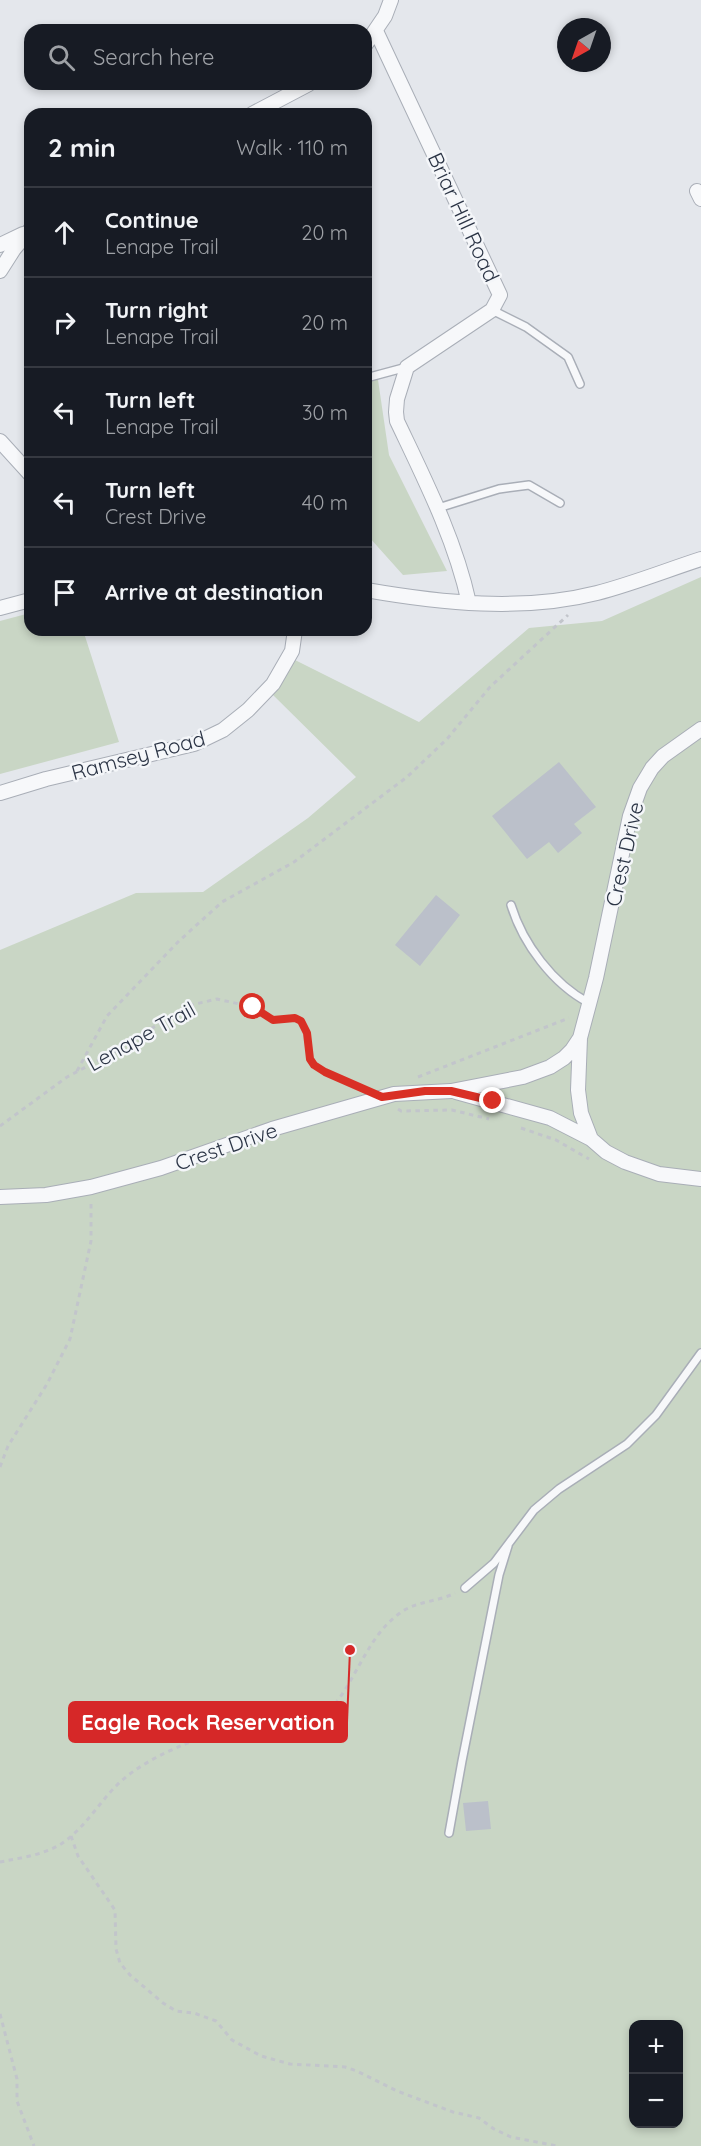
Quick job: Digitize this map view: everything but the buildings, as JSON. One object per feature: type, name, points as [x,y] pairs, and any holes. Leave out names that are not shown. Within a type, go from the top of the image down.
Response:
[{"type":"street","points":[[372,36],[391,0]]},
{"type":"street","name":"Briar Hill Road","points":[[376,31],[500,295],[492,310],[407,367]]},
{"type":"street","points":[[263,108],[298,90]]},
{"type":"street","points":[[0,245],[24,233]]},
{"type":"street","points":[[0,271],[24,237]]},
{"type":"street","points":[[407,367],[397,399],[397,422],[438,508],[469,603]]},
{"type":"street","points":[[0,441],[24,467]]},
{"type":"street","points":[[372,591],[469,603],[539,603],[590,594],[701,559]]},
{"type":"street","points":[[0,608],[24,602]]},
{"type":"street","name":"Ramsey Road","points":[[0,793],[46,779],[194,744],[223,730],[248,710],[273,684],[292,651],[294,636]]},
{"type":"street","name":"Crest Drive","points":[[591,1139],[581,1113],[578,1090],[580,1038],[623,847],[640,788],[652,768],[663,756],[701,729]]},
{"type":"street","name":"Crest Drive","points":[[0,1197],[46,1196],[91,1187],[161,1168],[272,1129],[382,1097],[425,1091],[451,1091],[523,1077],[550,1067],[572,1050],[580,1038]]},
{"type":"street","name":"Crest Drive","points":[[451,1091],[550,1118],[591,1139],[606,1152],[625,1162],[659,1174],[701,1179]]},
{"type":"lane","points":[[492,310],[526,327],[568,357],[580,384]]},
{"type":"lane","points":[[372,376],[407,367]]},
{"type":"lane","points":[[438,508],[499,489],[529,485],[560,503]]},
{"type":"lane","points":[[511,905],[516,924],[530,947],[574,995],[589,1004]]},
{"type":"lane","points":[[465,1587],[494,1563],[534,1510],[559,1489],[627,1444],[657,1415],[701,1353]]},
{"type":"lane","points":[[449,1833],[499,1575],[510,1541]]},
{"type":"path","points":[[76,1072],[107,1016],[179,941],[222,902],[294,862],[407,777],[447,739],[490,687],[590,594]]},
{"type":"path","name":"Lenape Trail","points":[[0,1126],[76,1072],[116,1051],[187,1006],[218,999],[253,1007],[273,1020],[295,1018],[301,1021],[307,1033],[310,1059],[314,1065],[382,1097],[401,1111],[452,1110],[498,1121]]},
{"type":"path","points":[[408,1081],[573,1016]]},
{"type":"path","points":[[520,1127],[556,1140],[594,1162]]},
{"type":"path","points":[[0,1467],[8,1446],[47,1384],[70,1339],[91,1241],[91,1187]]},
{"type":"path","points":[[0,1862],[29,1857],[58,1845],[71,1836],[119,1783],[151,1761],[184,1744],[226,1736],[269,1737],[300,1730],[319,1722],[349,1686],[380,1631],[388,1623],[402,1611],[415,1605],[440,1600],[465,1587]]},
{"type":"path","points":[[71,1836],[78,1856],[116,1910],[116,1949],[120,1963],[130,1975],[163,2003],[176,2011],[194,2013],[216,2021],[232,2040],[261,2056],[290,2064],[330,2065],[351,2069],[397,2091],[453,2112],[478,2118],[512,2138],[557,2146]]},
{"type":"path","points":[[0,2014],[17,2079],[17,2101],[34,2146]]},
{"type":"green space","points":[[377,373],[389,455],[447,571],[403,575],[372,540],[372,376]]},
{"type":"green space","points":[[701,577],[701,2146],[0,2146],[0,950],[136,893],[203,892],[308,818],[356,777],[272,694],[293,659],[419,722],[529,628],[602,621]]},
{"type":"green space","points":[[24,615],[24,636],[85,636],[119,742],[0,774],[0,621]]},
{"type":"place","name":"Eagle Rock Reservation","points":[[350,1650]]},
{"type":"route","points":[[253,1007],[273,1020],[295,1018],[301,1021],[307,1033],[310,1059],[314,1065],[382,1097],[425,1091],[451,1091],[493,1101]]}]
